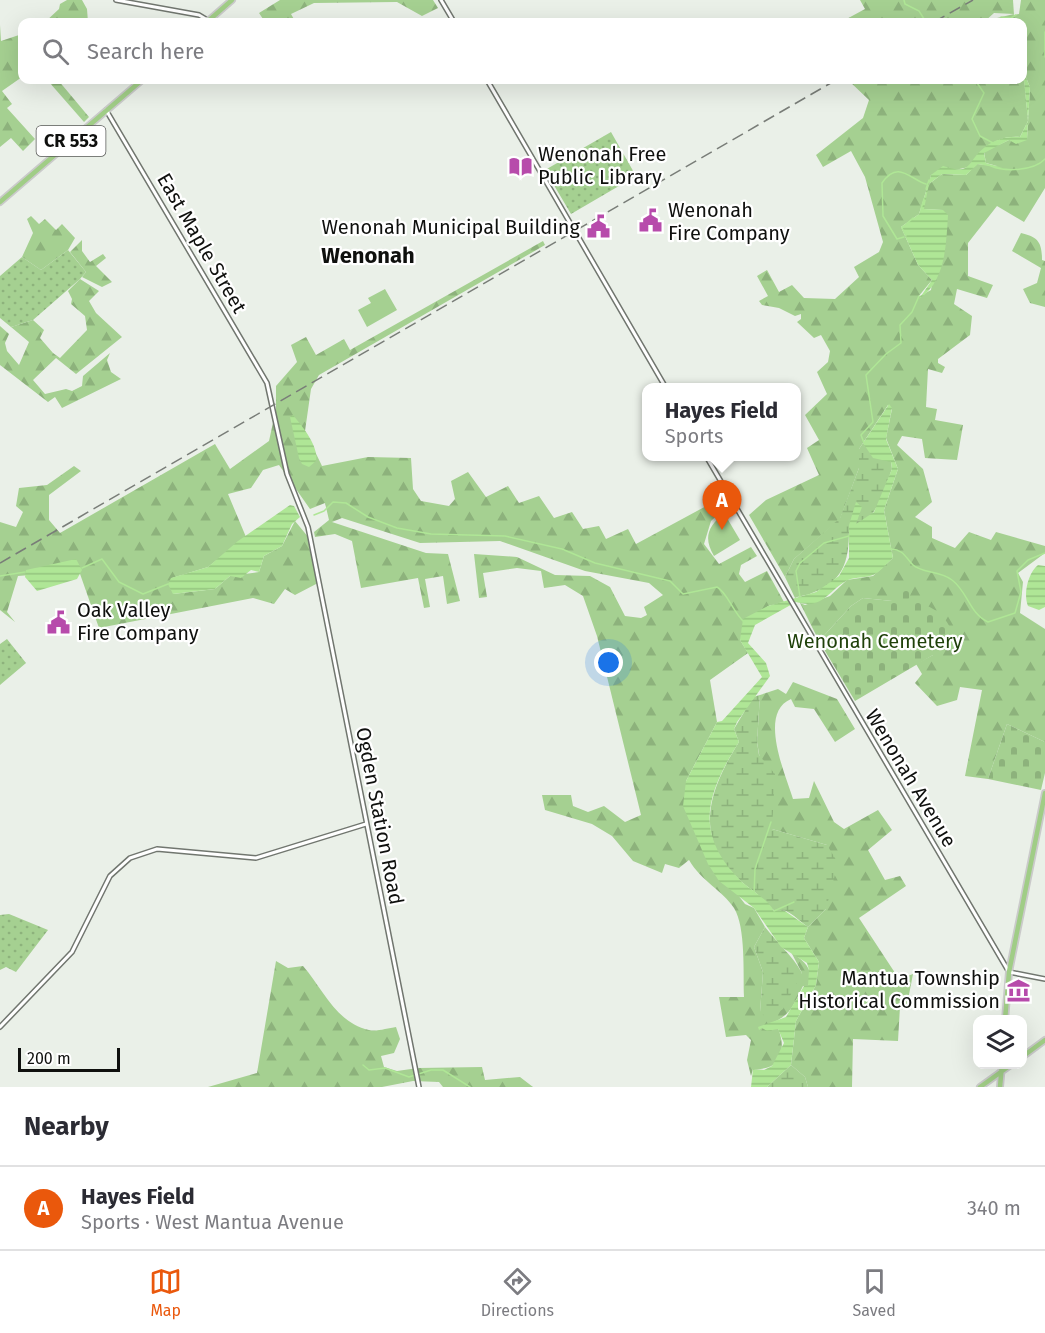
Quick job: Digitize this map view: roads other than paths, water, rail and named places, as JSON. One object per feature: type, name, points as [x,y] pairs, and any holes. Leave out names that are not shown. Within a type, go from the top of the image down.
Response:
[{"type":"main road","points":[[212,18],[232,0]]},
{"type":"main road","name":"CR 553","points":[[0,202],[137,84]]},
{"type":"main road","points":[[1005,1015],[1009,972],[1045,793]]},
{"type":"main road","points":[[1027,1054],[1045,1040]]},
{"type":"main road","points":[[1000,1087],[1001,1069]]},
{"type":"main road","points":[[980,1087],[1006,1069]]},
{"type":"street","points":[[116,0],[199,15],[203,18]]},
{"type":"street","points":[[441,0],[452,18]]},
{"type":"street","points":[[490,84],[664,383]]},
{"type":"street","name":"East Maple Street","points":[[106,110],[270,391]]},
{"type":"street","name":"Ogden Station Road","points":[[270,391],[271,406],[286,474],[305,517],[313,551],[419,1087]]},
{"type":"street","name":"Wenonah Avenue","points":[[709,461],[1009,972]]},
{"type":"street","points":[[0,1027],[72,952],[111,876],[130,858],[157,849],[256,858],[366,824]]},
{"type":"street","points":[[1009,972],[1045,979]]},
{"type":"waterway","points":[[904,0],[905,4],[919,11],[923,18]]},
{"type":"waterway","points":[[1001,17],[1011,18],[1016,15]]},
{"type":"waterway","points":[[1045,32],[1045,57]]},
{"type":"waterway","points":[[978,84],[984,93],[972,119],[980,136],[993,143]]},
{"type":"waterway","points":[[991,166],[1004,169],[1027,168],[1045,159]]},
{"type":"waterway","points":[[904,237],[897,239],[883,216],[882,183],[894,172],[899,172],[926,184]]},
{"type":"waterway","points":[[926,189],[929,180]]},
{"type":"waterway","points":[[921,209],[924,199]]},
{"type":"waterway","points":[[906,236],[902,228],[913,218]]},
{"type":"waterway","points":[[864,443],[861,435],[873,422],[866,375],[886,354],[901,343],[900,325],[912,312],[919,296]]},
{"type":"waterway","points":[[314,515],[324,511],[333,502],[346,503],[368,517],[397,528],[431,534],[505,536],[562,549],[595,563],[670,581],[683,594],[717,587],[724,593],[744,622]]},
{"type":"waterway","points":[[800,597],[796,571],[800,563],[824,543],[849,536]]},
{"type":"waterway","points":[[891,549],[902,552],[917,568],[952,580],[962,590],[972,608],[988,622],[1015,613],[1021,592],[1017,571],[1028,560],[1045,553]]},
{"type":"waterway","points":[[82,568],[102,559],[119,582],[143,594],[168,584]]},
{"type":"waterway","points":[[0,576],[25,572]]},
{"type":"waterway","points":[[754,894],[755,869],[771,822]]},
{"type":"waterway","points":[[774,911],[794,902]]},
{"type":"waterway","points":[[363,1065],[369,1070],[385,1068],[409,1077],[431,1070],[443,1070],[470,1087]]},
{"type":"railway","points":[[941,18],[973,0]]},
{"type":"railway","points":[[0,563],[829,84]]},
{"type":"place","name":"Wenonah Free Public Library","points":[[520,166]]},
{"type":"place","name":"Wenonah Fire Company","points":[[650,221]]},
{"type":"place","name":"Wenonah Municipal Building","points":[[598,227]]},
{"type":"place","name":"Hayes Field","points":[[722,530]]},
{"type":"place","name":"Oak Valley Fire Company","points":[[59,622]]},
{"type":"place","name":"Mantua Township Historical Commission","points":[[1018,990]]},
{"type":"district","name":"Wenonah","points":[[368,255]]},
{"type":"park label","name":"Wenonah Cemetery","points":[[875,641]]}]
